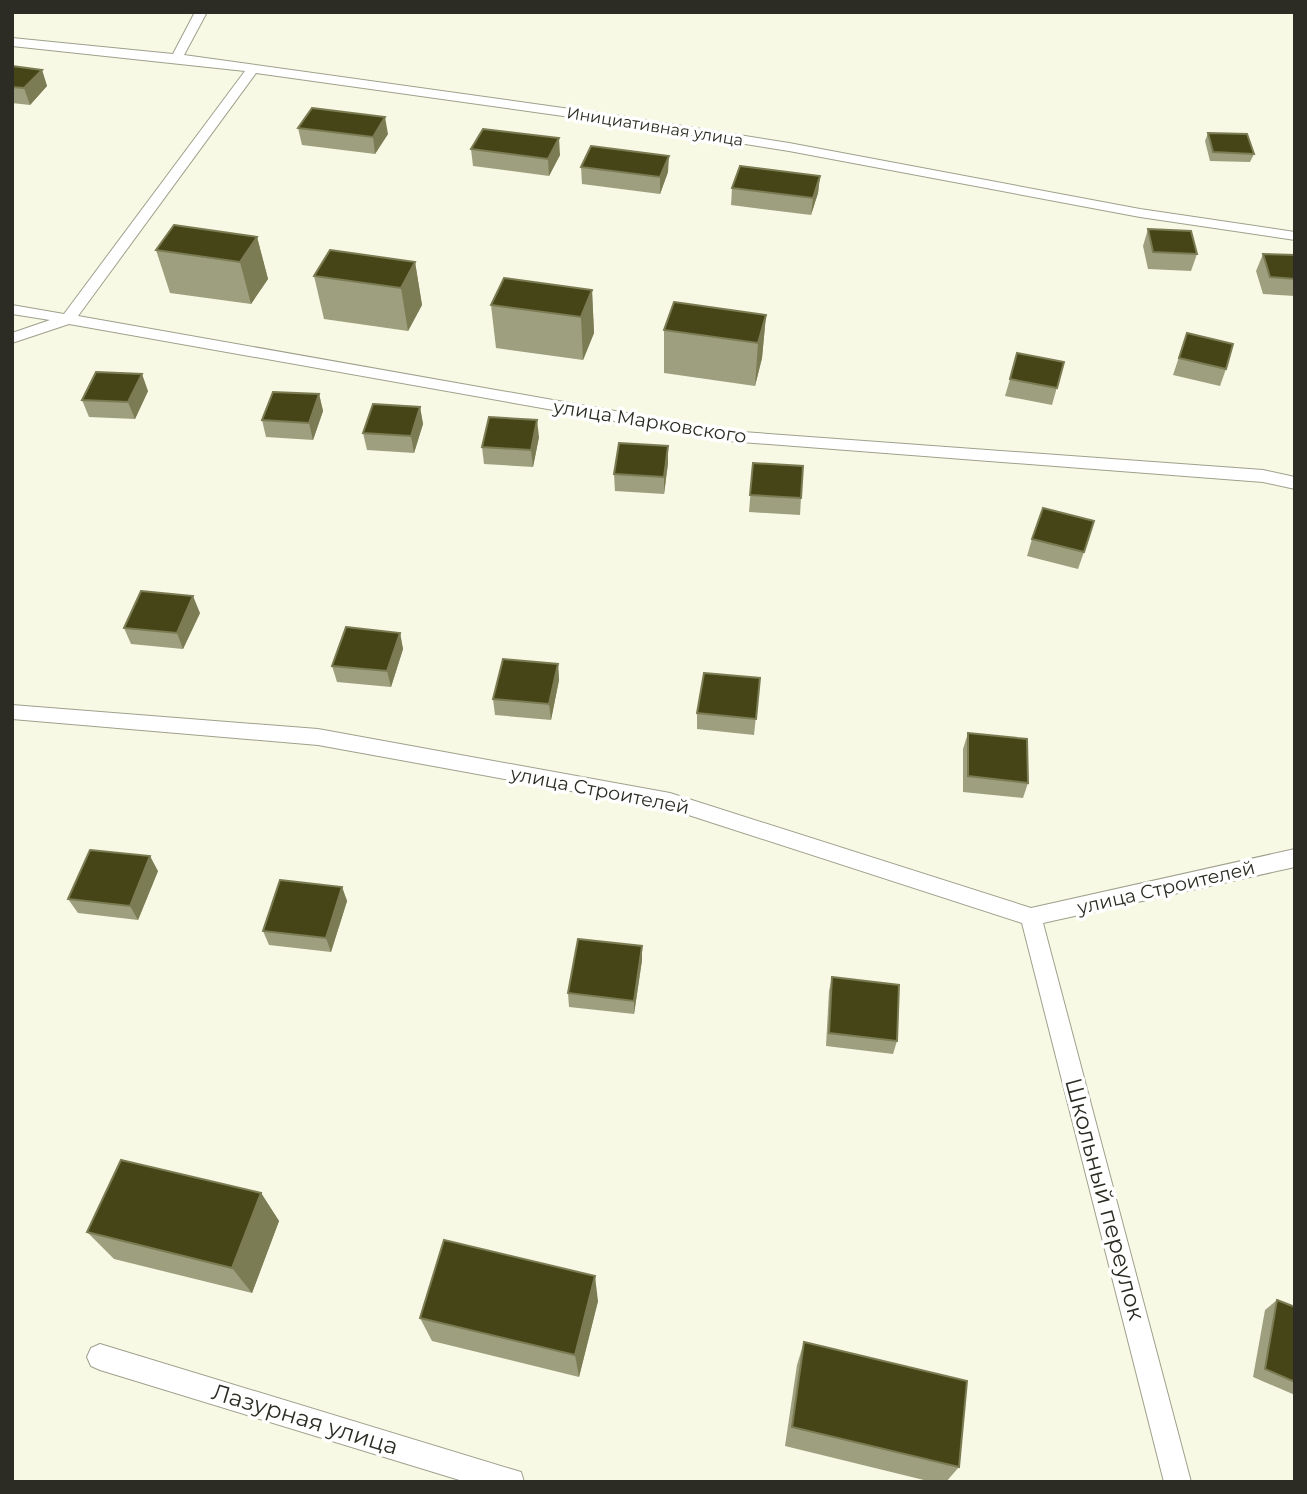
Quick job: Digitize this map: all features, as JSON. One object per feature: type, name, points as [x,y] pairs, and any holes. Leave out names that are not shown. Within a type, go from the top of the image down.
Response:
[{"type":"lane","points":[[177,58],[201,12]]},
{"type":"lane","name":"Инициативная улица","points":[[12,42],[177,58],[776,145],[1140,213],[1295,236]]},
{"type":"lane","points":[[12,338],[68,319],[253,69]]},
{"type":"lane","name":"улица Марковского","points":[[12,309],[728,436],[1263,476],[1295,483]]},
{"type":"lane","name":"улица Строителей","points":[[12,712],[318,737],[670,801],[1031,917],[1295,858]]},
{"type":"lane","name":"Школьный переулок","points":[[1031,917],[1178,1482]]},
{"type":"lane","name":"Лазурная улица","points":[[100,1357],[511,1482]]},
{"type":"building","points":[[12,66],[42,70],[24,88],[12,87]]},
{"type":"building","points":[[312,108],[385,117],[373,137],[298,128]]},
{"type":"building","points":[[483,129],[559,138],[548,159],[471,149]]},
{"type":"building","points":[[1208,133],[1247,134],[1254,154],[1213,152]]},
{"type":"building","points":[[591,146],[669,156],[660,177],[581,167]]},
{"type":"building","points":[[740,166],[820,176],[813,198],[732,188]]},
{"type":"building","points":[[174,225],[257,237],[240,262],[156,250]]},
{"type":"building","points":[[1148,229],[1191,231],[1197,254],[1153,252]]},
{"type":"building","points":[[330,250],[415,262],[401,288],[314,276]]},
{"type":"building","points":[[1263,254],[1295,255],[1295,279],[1270,277]]},
{"type":"building","points":[[504,278],[592,290],[581,317],[491,305]]},
{"type":"building","points":[[674,302],[766,315],[758,343],[664,330]]},
{"type":"building","points":[[1187,333],[1233,344],[1226,369],[1179,358]]},
{"type":"building","points":[[1017,353],[1064,362],[1057,388],[1010,379]]},
{"type":"building","points":[[96,372],[142,374],[128,402],[82,400]]},
{"type":"building","points":[[273,392],[319,394],[309,423],[262,420]]},
{"type":"building","points":[[373,404],[420,407],[411,436],[363,433]]},
{"type":"building","points":[[489,417],[537,420],[531,450],[482,447]]},
{"type":"building","points":[[619,443],[668,446],[664,477],[614,474]]},
{"type":"building","points":[[753,463],[803,466],[801,498],[750,495]]},
{"type":"building","points":[[1043,508],[1094,521],[1084,552],[1032,539]]},
{"type":"building","points":[[141,591],[193,596],[177,633],[124,628]]},
{"type":"building","points":[[346,627],[400,633],[387,671],[332,666]]},
{"type":"building","points":[[503,659],[558,664],[549,704],[493,699]]},
{"type":"building","points":[[704,673],[760,678],[756,719],[697,713]]},
{"type":"building","points":[[968,733],[1027,739],[1028,783],[968,776]]},
{"type":"building","points":[[90,850],[150,856],[130,906],[68,899]]},
{"type":"building","points":[[280,880],[342,887],[326,938],[263,931]]},
{"type":"building","points":[[578,939],[642,946],[634,1001],[568,993]]},
{"type":"building","points":[[832,977],[899,985],[897,1041],[829,1033]]},
{"type":"building","points":[[121,1160],[261,1193],[232,1268],[87,1232]]},
{"type":"building","points":[[444,1240],[595,1276],[575,1355],[420,1318]]},
{"type":"building","points":[[1277,1300],[1295,1307],[1295,1382],[1265,1369]]},
{"type":"building","points":[[804,1342],[967,1381],[959,1467],[792,1427]]}]
